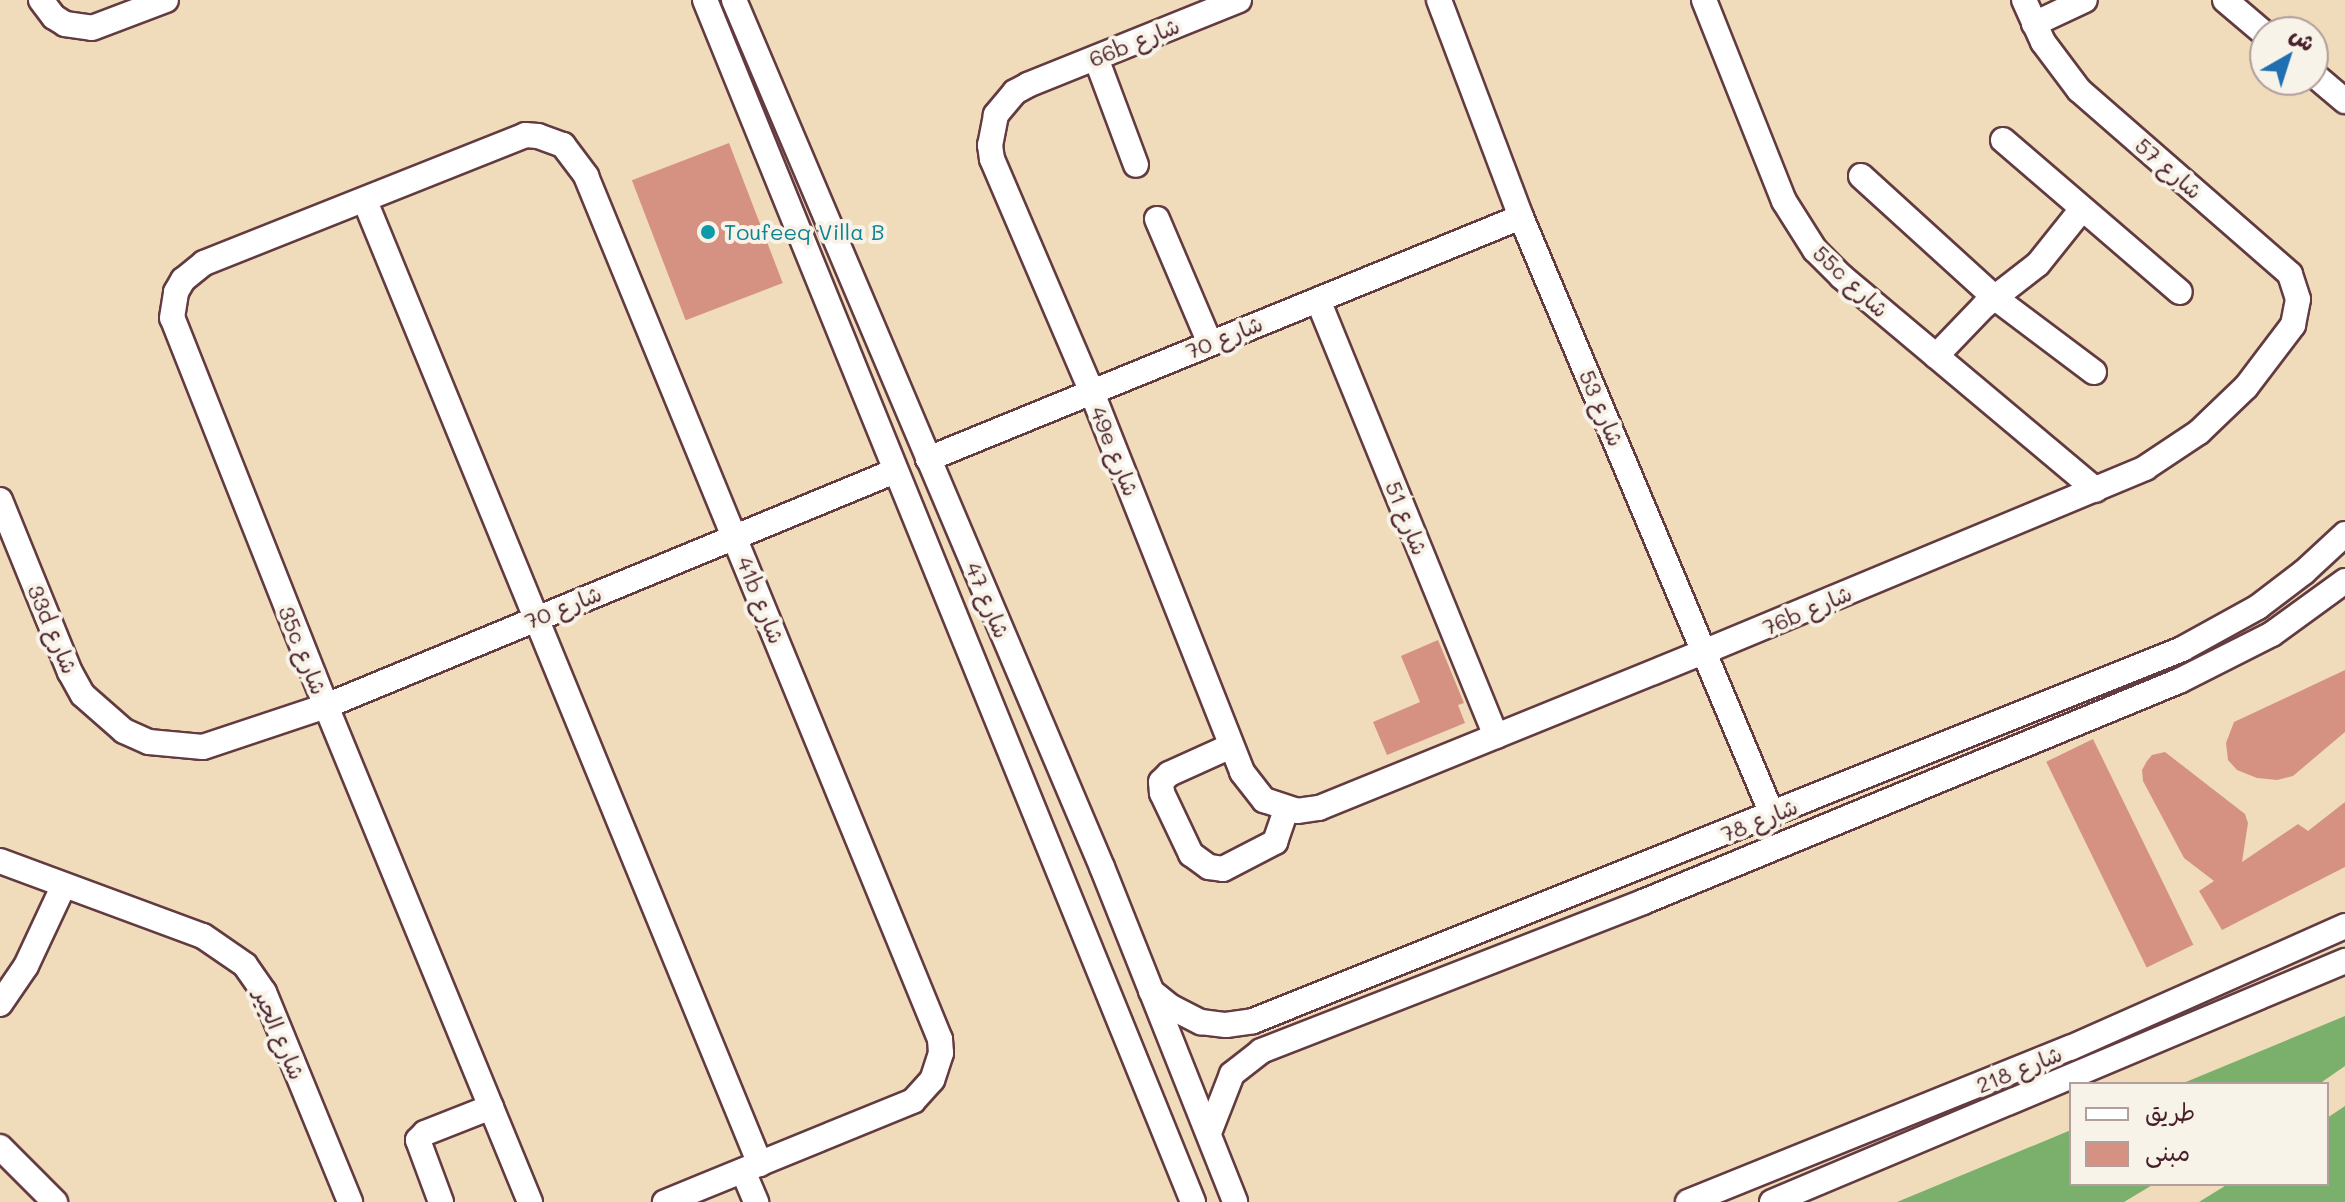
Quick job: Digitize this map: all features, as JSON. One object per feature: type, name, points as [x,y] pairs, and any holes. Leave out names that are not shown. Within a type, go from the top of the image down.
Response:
[{"type":"street","points":[[41,0],[54,17],[65,24],[92,28],[166,0]]},
{"type":"street","name":"شارع 47","points":[[705,0],[1193,1202]]},
{"type":"street","name":"66b شارع","points":[[1028,85],[1239,0]]},
{"type":"street","name":"شارع 53","points":[[1439,0],[1521,217],[1772,814]]},
{"type":"street","name":"55c شارع","points":[[1704,0],[1784,201],[1803,234],[1842,277],[2096,490]]},
{"type":"street","name":"شارع 57","points":[[2024,0],[2053,60],[2079,90],[2290,274],[2298,299],[2297,312],[2286,336]]},
{"type":"street","points":[[2034,24],[2085,0]]},
{"type":"street","points":[[2226,1],[2249,20]]},
{"type":"street","name":"شارع 47","points":[[735,4],[1151,991],[1235,1202]]},
{"type":"street","points":[[1096,58],[1136,165]]},
{"type":"street","name":"49e شارع","points":[[1028,85],[1015,92],[996,115],[990,145],[992,159],[1091,390],[1231,746],[1255,792],[1286,810]]},
{"type":"street","points":[[2329,88],[2345,101]]},
{"type":"street","name":"41b شارع","points":[[365,201],[512,138],[538,136],[563,145],[573,154],[586,176],[937,1025],[941,1053],[932,1080],[913,1101],[752,1167]]},
{"type":"street","points":[[2003,140],[2180,292]]},
{"type":"street","points":[[1861,176],[1994,297],[2094,372]]},
{"type":"street","points":[[365,201],[536,618],[752,1167],[756,1202]]},
{"type":"street","name":"35c شارع","points":[[365,201],[204,263],[183,280],[172,305],[174,331],[530,1202]]},
{"type":"street","points":[[1936,356],[1994,297],[2038,264],[2082,209]]},
{"type":"street","name":"شارع 70","points":[[928,459],[1521,217]]},
{"type":"street","points":[[1157,219],[1210,343]]},
{"type":"street","name":"شارع 51","points":[[1318,300],[1496,736]]},
{"type":"street","name":"76b شارع","points":[[1286,810],[1319,808],[2145,468],[2199,432],[2246,387],[2286,336]]},
{"type":"street","name":"شارع 70","points":[[230,741],[326,706],[895,471]]},
{"type":"street","name":"33d شارع","points":[[0,500],[70,672],[83,695],[102,715],[124,731],[163,745],[203,747],[230,741]]},
{"type":"street","name":"شارع 78","points":[[1151,991],[1171,1007],[1201,1022],[1226,1025],[1253,1021],[2182,649],[2234,623],[2281,590],[2345,534]]},
{"type":"street","name":"شارع 78","points":[[1209,1133],[1232,1074],[1261,1051],[1826,826],[2226,660],[2294,620],[2345,581]]},
{"type":"street","points":[[2000,755],[1993,745],[1999,735],[2086,696],[2107,679]]},
{"type":"street","points":[[1231,746],[1169,774],[1161,782],[1162,793],[1191,854],[1209,867],[1223,869],[1275,842],[1286,810]]},
{"type":"street","points":[[1826,826],[1841,808],[1888,784],[1891,776],[1885,768]]},
{"type":"street","name":"شارع الجير","points":[[0,861],[203,936],[245,965],[264,992],[350,1202]]},
{"type":"street","points":[[0,1004],[26,966],[64,885]]},
{"type":"street","name":"شارع 218","points":[[1688,1202],[2070,1048],[2345,926]]},
{"type":"street","points":[[1772,1202],[2345,961]]},
{"type":"street","points":[[441,1202],[418,1140],[425,1133],[491,1107]]},
{"type":"street","points":[[0,1147],[55,1202]]},
{"type":"street","points":[[665,1202],[752,1167]]},
{"type":"green space","points":[[2345,1016],[2345,1066],[2322,1082],[2186,1082]]},
{"type":"green space","points":[[2345,1106],[2345,1202],[2199,1202],[2225,1186],[2329,1186],[2329,1117]]},
{"type":"green space","points":[[2069,1131],[2069,1186],[2151,1186],[2124,1202],[1897,1202]]},
{"type":"building","name":"Toufeeq Villa B","points":[[729,143],[783,283],[686,320],[632,180]]},
{"type":"building","points":[[1438,640],[1464,703],[1458,705],[1465,723],[1387,755],[1373,722],[1420,702],[1401,656]]},
{"type":"building","points":[[2345,670],[2345,732],[2293,776],[2277,780],[2257,778],[2237,770],[2228,760],[2226,743],[2234,722]]},
{"type":"building","points":[[2093,739],[2193,945],[2147,968],[2046,762]]},
{"type":"building","points":[[2165,752],[2245,814],[2248,823],[2242,862],[2298,824],[2308,831],[2345,802],[2345,867],[2222,930],[2199,891],[2214,881],[2184,858],[2143,781],[2142,770],[2147,761],[2152,755]]},
{"type":"place","name":"Toufeeq Villa B","points":[[708,232]]}]
